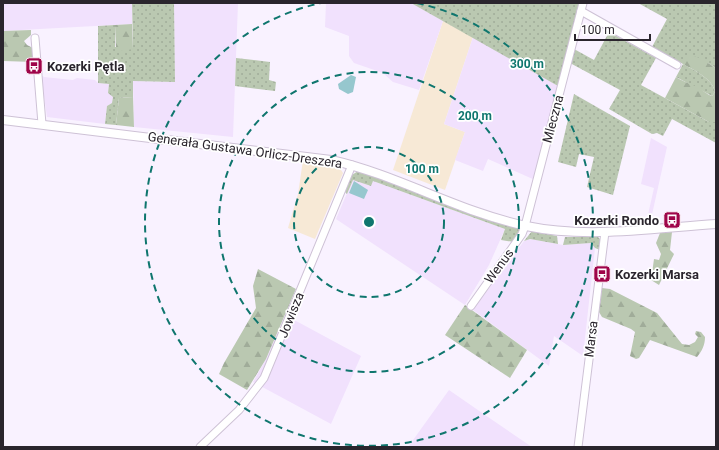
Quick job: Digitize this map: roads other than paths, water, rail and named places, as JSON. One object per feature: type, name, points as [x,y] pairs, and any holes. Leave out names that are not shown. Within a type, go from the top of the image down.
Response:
[{"type":"main road","name":"Generała Gustawa Orlicz-Dreszera","points":[[3,120],[304,156],[352,165],[486,214],[525,226],[562,232],[605,232],[716,224]]},
{"type":"street","name":"Mleczna","points":[[525,226],[584,3]]},
{"type":"street","points":[[581,11],[677,65]]},
{"type":"street","points":[[35,38],[42,124]]},
{"type":"street","name":"Jowisza","points":[[200,447],[239,410],[264,378],[352,165]]},
{"type":"street","name":"Wenus","points":[[471,306],[522,234],[525,226]]},
{"type":"street","name":"Marsa","points":[[578,447],[605,232]]},
{"type":"water","points":[[351,75],[356,77],[353,92],[348,94],[339,89],[338,84]]},
{"type":"water","points":[[354,181],[368,190],[364,199],[349,193]]},
{"type":"place","name":"Kozerki Pętla","points":[[34,66]]},
{"type":"place","name":"Kozerki Rondo","points":[[672,220]]},
{"type":"place","name":"Kozerki Marsa","points":[[602,274]]}]
